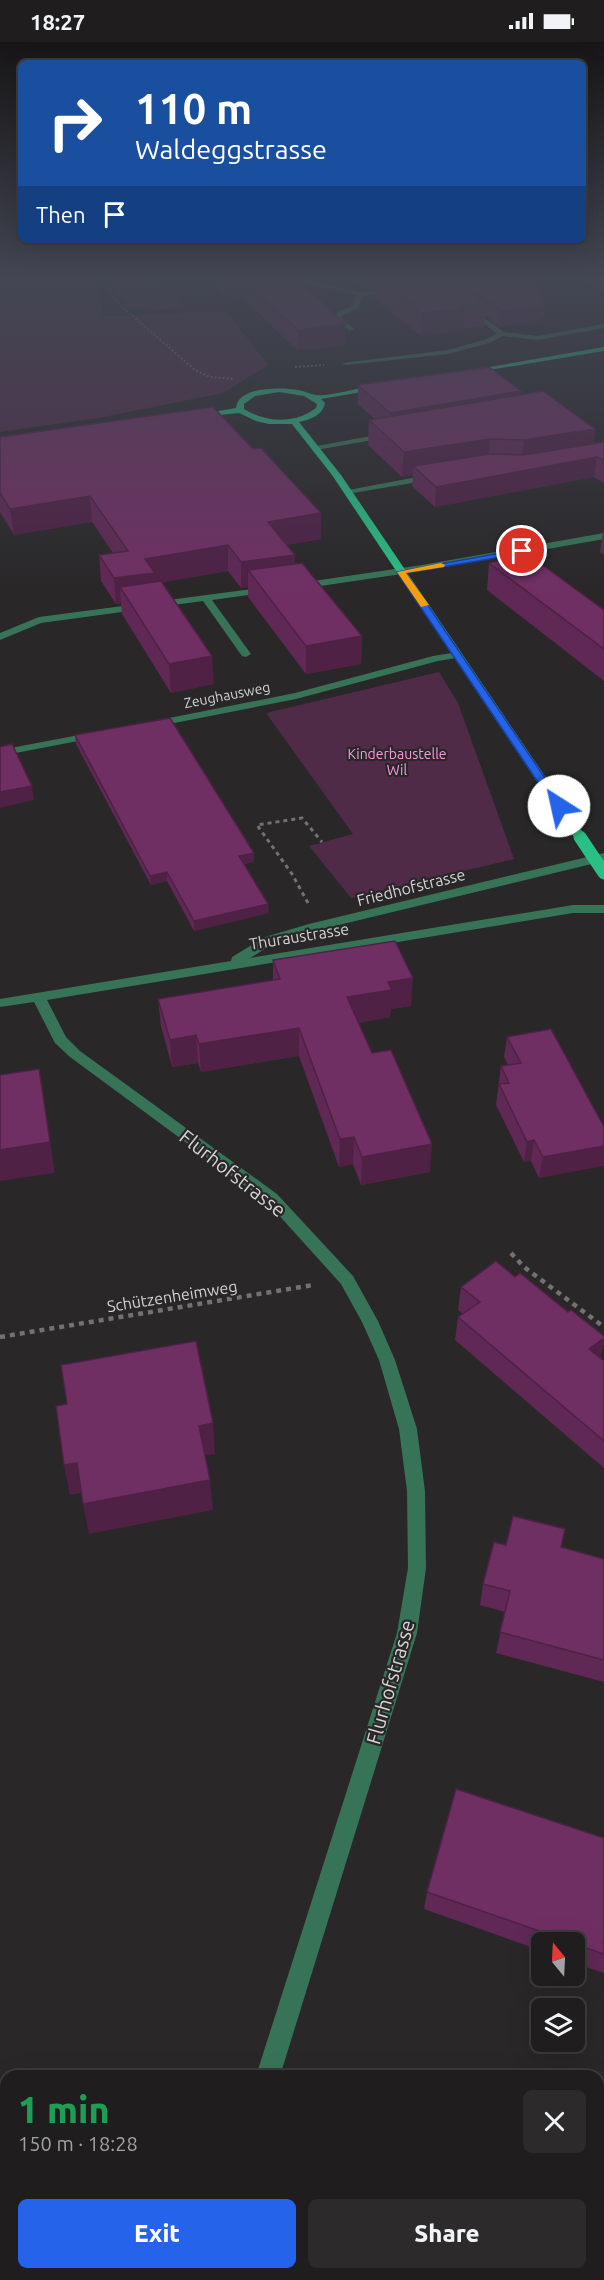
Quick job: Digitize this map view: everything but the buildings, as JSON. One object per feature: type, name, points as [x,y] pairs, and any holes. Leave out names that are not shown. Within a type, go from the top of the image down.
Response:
[{"type":"main road","points":[[316,398],[387,385]]},
{"type":"main road","points":[[188,416],[240,410],[247,416],[260,420],[294,421],[315,414],[320,409],[321,403],[316,398],[294,391],[265,391],[244,399],[240,404],[240,410]]},
{"type":"main road","points":[[294,421],[316,447],[347,491],[383,549],[458,655],[604,873]]},
{"type":"street","points":[[316,447],[394,434]]},
{"type":"street","points":[[347,491],[443,476]]},
{"type":"street","points":[[287,587],[526,554],[604,536]]},
{"type":"street","points":[[0,637],[39,620],[276,589]]},
{"type":"street","points":[[205,598],[246,654]]},
{"type":"street","name":"Zeughausweg","points":[[142,727],[296,696],[437,658],[458,655]]},
{"type":"street","points":[[0,753],[109,733]]},
{"type":"street","name":"Friedhofstrasse","points":[[232,963],[270,940],[314,927],[604,856]]},
{"type":"street","name":"Thuraustrasse","points":[[0,1003],[232,963],[573,909],[604,909]]},
{"type":"street","name":"Flurhofstrasse","points":[[38,996],[60,1040],[75,1054],[272,1198],[318,1246],[347,1280],[370,1321],[387,1360],[408,1429],[416,1491],[417,1568],[407,1633],[270,2070]]},
{"type":"path","points":[[250,381],[265,391]]},
{"type":"path","points":[[314,927],[308,900],[257,825],[302,818],[322,842]]},
{"type":"path","points":[[511,1253],[524,1267],[604,1327]]},
{"type":"path","name":"Schützenheimweg","points":[[0,1337],[347,1280]]},
{"type":"green space","points":[[0,381],[242,381],[223,393],[98,418],[0,432]]},
{"type":"green space","name":"Kinderbaustelle Wil","points":[[439,672],[458,703],[514,859],[351,898],[309,846],[353,834],[266,713]]},
{"type":"slow traffic","points":[[424,605],[401,572],[441,565]]},
{"type":"route","points":[[522,551],[401,572],[559,806]]}]
